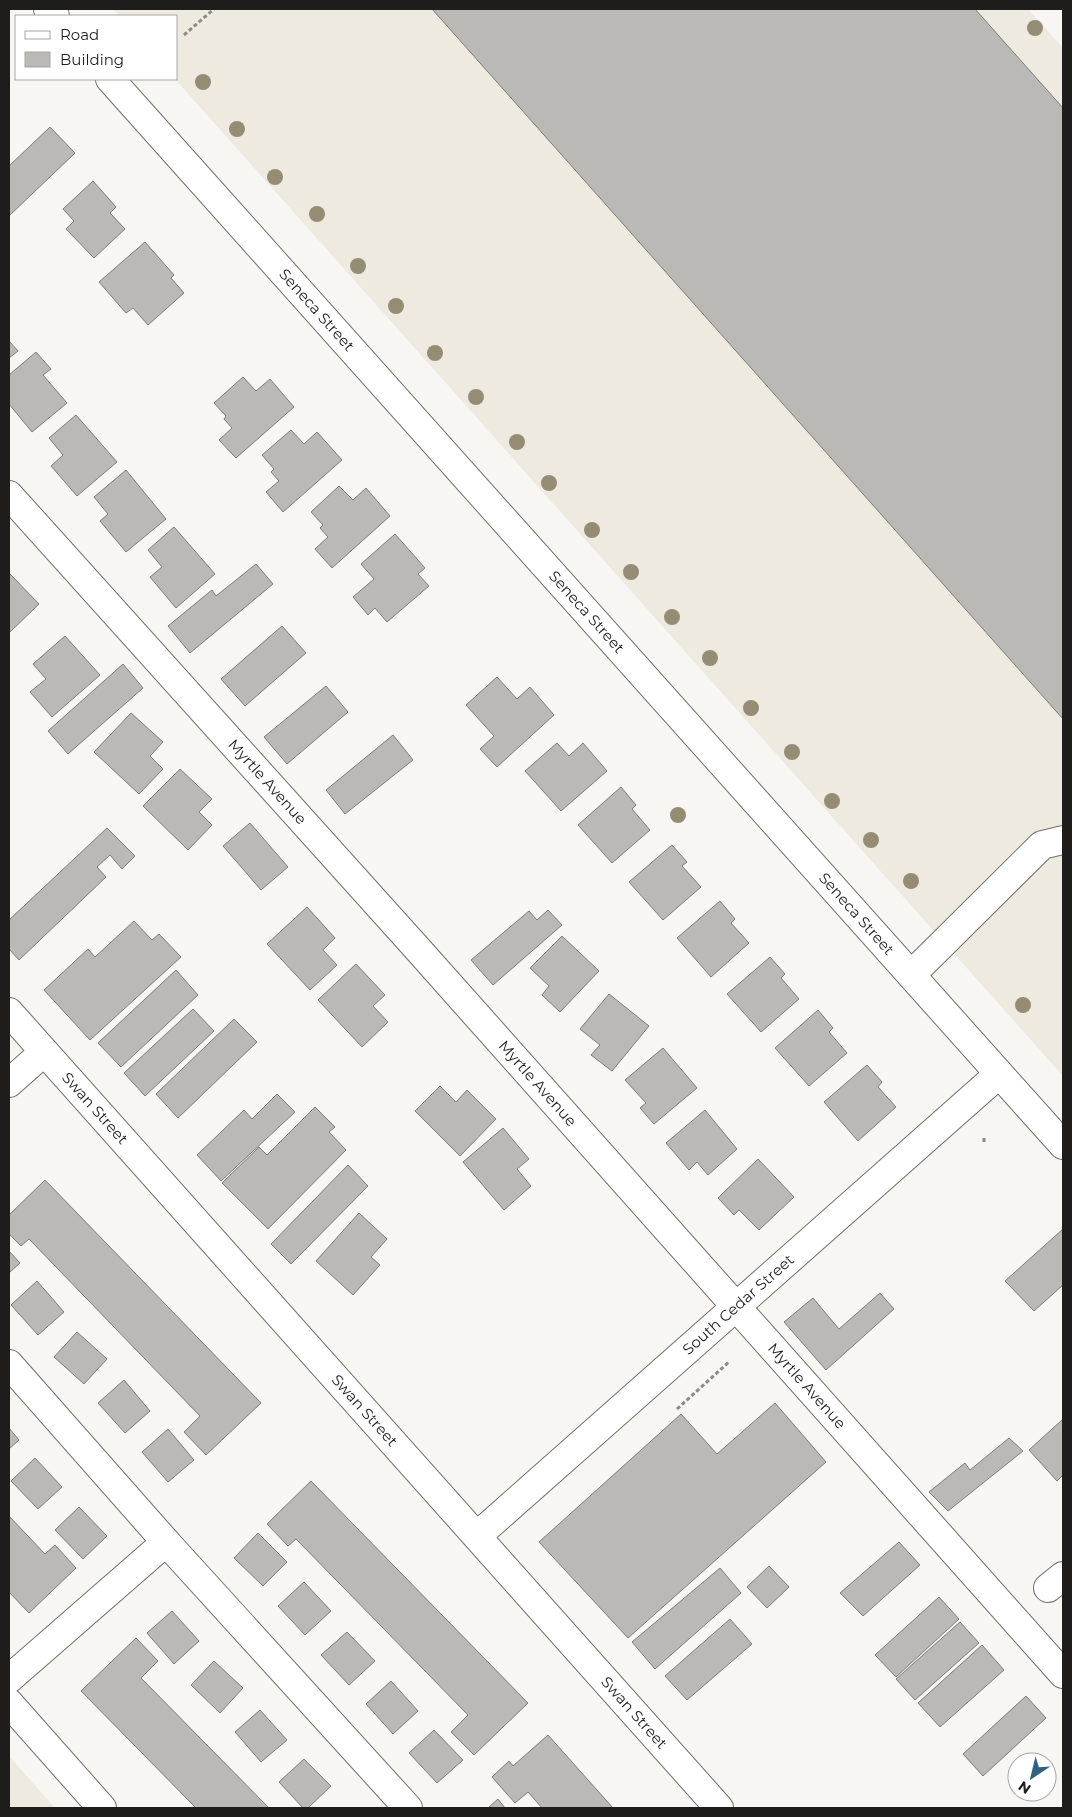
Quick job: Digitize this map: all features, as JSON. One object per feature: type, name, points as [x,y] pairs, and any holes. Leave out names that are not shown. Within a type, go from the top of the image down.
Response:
[{"type":"main road","name":"Seneca Street","points":[[111,80],[1063,1145]]},
{"type":"main road","name":"Myrtle Avenue","points":[[9,495],[737,1307],[1063,1674]]},
{"type":"main road","points":[[910,975],[1042,845],[1063,840]]},
{"type":"main road","name":"Swan Street","points":[[9,1012],[719,1808]]},
{"type":"main road","points":[[9,1083],[44,1052]]},
{"type":"main road","name":"South Cedar Street","points":[[477,1536],[999,1074]]},
{"type":"main road","points":[[9,1364],[166,1542],[408,1808]]},
{"type":"main road","points":[[9,1679],[166,1542]]},
{"type":"main road","points":[[9,1703],[102,1808]]},
{"type":"path","points":[[184,36],[214,9]]},
{"type":"path","points":[[984,1138],[984,1144]]},
{"type":"path","points":[[677,1409],[730,1361]]},
{"type":"shaded area","points":[[113,9],[1028,9],[1063,48],[1063,1076],[176,80],[178,80],[178,15],[119,15]]},
{"type":"shaded area","points":[[9,1756],[55,1808],[9,1808]]},
{"type":"building","points":[[432,9],[975,9],[1063,108],[1063,719]]},
{"type":"building","points":[[50,127],[75,153],[9,216],[9,166]]},
{"type":"building","points":[[93,181],[116,207],[110,213],[125,229],[94,258],[66,229],[74,221],[63,209]]},
{"type":"building","points":[[145,242],[174,275],[171,278],[184,293],[148,325],[133,308],[126,313],[99,282]]},
{"type":"building","points":[[9,341],[18,351],[9,358]]},
{"type":"building","points":[[36,352],[51,369],[43,375],[67,403],[32,432],[9,404],[9,375]]},
{"type":"building","points":[[243,377],[256,391],[270,379],[294,407],[236,458],[219,440],[232,428],[224,419],[226,416],[214,403]]},
{"type":"building","points":[[76,415],[117,462],[77,496],[51,466],[63,455],[49,438]]},
{"type":"building","points":[[291,430],[304,444],[317,432],[342,460],[283,512],[266,492],[279,481],[271,472],[274,469],[262,455]]},
{"type":"building","points":[[126,470],[166,519],[126,552],[100,521],[108,514],[94,497]]},
{"type":"building","points":[[339,486],[353,500],[366,488],[390,516],[332,568],[315,549],[328,537],[320,528],[323,525],[311,512]]},
{"type":"building","points":[[174,527],[215,574],[176,608],[150,577],[162,567],[148,550]]},
{"type":"building","points":[[395,534],[425,568],[418,574],[429,586],[387,622],[375,608],[368,615],[353,597],[374,579],[361,564]]},
{"type":"building","points":[[256,564],[273,584],[190,653],[168,626],[212,590],[216,596]]},
{"type":"building","points":[[9,573],[39,604],[9,633]]},
{"type":"building","points":[[282,626],[306,653],[245,706],[221,679]]},
{"type":"building","points":[[65,636],[100,675],[52,717],[30,692],[46,679],[33,664]]},
{"type":"building","points":[[123,664],[143,688],[68,754],[48,731]]},
{"type":"building","points":[[497,677],[517,699],[530,687],[554,715],[497,767],[480,749],[494,736],[466,705]]},
{"type":"building","points":[[326,686],[348,712],[287,764],[264,737]]},
{"type":"building","points":[[131,713],[163,742],[150,756],[163,769],[139,794],[94,752]]},
{"type":"building","points":[[393,735],[413,760],[345,814],[326,790]]},
{"type":"building","points":[[557,743],[569,756],[583,743],[607,771],[561,811],[525,771]]},
{"type":"building","points":[[180,769],[212,799],[199,812],[212,825],[188,850],[143,806]]},
{"type":"building","points":[[621,787],[636,805],[632,809],[650,830],[612,863],[578,825]]},
{"type":"building","points":[[250,823],[288,867],[261,890],[223,846]]},
{"type":"building","points":[[107,828],[135,856],[122,869],[110,855],[97,867],[106,877],[19,960],[9,949],[9,920]]},
{"type":"building","points":[[672,845],[687,862],[682,866],[701,887],[663,920],[629,882]]},
{"type":"building","points":[[720,901],[735,919],[731,923],[749,943],[711,977],[677,938]]},
{"type":"building","points":[[307,907],[335,938],[323,950],[337,965],[310,990],[267,944]]},
{"type":"building","points":[[548,910],[562,925],[493,985],[471,960],[529,911],[537,920]]},
{"type":"building","points":[[134,921],[152,940],[159,934],[181,957],[90,1040],[44,990],[88,949],[95,957]]},
{"type":"building","points":[[562,936],[599,971],[560,1012],[542,995],[549,986],[530,968]]},
{"type":"building","points":[[770,957],[785,974],[781,978],[799,999],[761,1032],[727,994]]},
{"type":"building","points":[[356,964],[385,995],[373,1006],[388,1022],[362,1047],[318,1000]]},
{"type":"building","points":[[176,970],[198,995],[121,1067],[98,1043]]},
{"type":"building","points":[[609,994],[649,1026],[612,1071],[591,1055],[600,1045],[580,1029]]},
{"type":"building","points":[[193,1009],[214,1031],[145,1096],[124,1073]]},
{"type":"building","points":[[818,1010],[833,1028],[829,1032],[847,1053],[809,1086],[775,1048]]},
{"type":"building","points":[[234,1019],[257,1042],[178,1118],[156,1094]]},
{"type":"building","points":[[663,1048],[697,1088],[654,1124],[640,1108],[646,1103],[625,1080]]},
{"type":"building","points":[[867,1065],[882,1082],[878,1087],[896,1107],[858,1141],[824,1102]]},
{"type":"building","points":[[440,1086],[456,1102],[467,1090],[496,1119],[460,1156],[415,1111]]},
{"type":"building","points":[[277,1094],[295,1112],[221,1181],[197,1155],[244,1110],[252,1119]]},
{"type":"building","points":[[315,1107],[335,1127],[329,1132],[346,1150],[268,1229],[222,1183],[259,1147],[267,1155]]},
{"type":"building","points":[[705,1110],[737,1149],[708,1175],[697,1162],[689,1170],[666,1143]]},
{"type":"building","points":[[503,1128],[529,1159],[517,1169],[531,1186],[504,1210],[463,1162]]},
{"type":"building","points":[[758,1159],[794,1197],[759,1230],[739,1210],[734,1215],[718,1198]]},
{"type":"building","points":[[348,1165],[368,1186],[291,1264],[271,1244]]},
{"type":"building","points":[[45,1180],[261,1403],[206,1455],[184,1432],[200,1416],[29,1239],[21,1246],[9,1234],[9,1215]]},
{"type":"building","points":[[359,1213],[387,1239],[371,1257],[380,1265],[353,1295],[316,1261]]},
{"type":"building","points":[[1063,1229],[1063,1285],[1034,1311],[1005,1281]]},
{"type":"building","points":[[9,1251],[20,1263],[9,1273]]},
{"type":"building","points":[[37,1281],[64,1312],[38,1335],[11,1305]]},
{"type":"building","points":[[880,1293],[894,1309],[826,1370],[784,1322],[813,1298],[839,1329]]},
{"type":"building","points":[[77,1332],[107,1359],[84,1384],[54,1357]]},
{"type":"building","points":[[124,1380],[150,1411],[125,1433],[98,1403]]},
{"type":"building","points":[[775,1403],[826,1462],[628,1638],[539,1542],[681,1414],[717,1454]]},
{"type":"building","points":[[1063,1419],[1063,1475],[1057,1481],[1029,1450]]},
{"type":"building","points":[[9,1428],[19,1440],[9,1449]]},
{"type":"building","points":[[168,1429],[194,1460],[168,1482],[142,1452]]},
{"type":"building","points":[[1009,1438],[1023,1451],[948,1511],[929,1492],[965,1463],[970,1470]]},
{"type":"building","points":[[35,1458],[62,1487],[38,1509],[11,1481]]},
{"type":"building","points":[[311,1481],[528,1703],[474,1755],[451,1732],[468,1715],[296,1539],[288,1546],[267,1524]]},
{"type":"building","points":[[79,1507],[107,1536],[83,1559],[55,1530]]},
{"type":"building","points":[[9,1516],[45,1554],[55,1545],[76,1568],[29,1613],[9,1592]]},
{"type":"building","points":[[258,1533],[287,1562],[263,1586],[234,1558]]},
{"type":"building","points":[[899,1542],[920,1565],[863,1616],[840,1593]]},
{"type":"building","points":[[769,1566],[789,1587],[767,1608],[747,1587]]},
{"type":"building","points":[[720,1568],[741,1593],[655,1669],[632,1642]]},
{"type":"building","points":[[304,1582],[331,1611],[305,1635],[278,1606]]},
{"type":"building","points":[[939,1597],[959,1619],[896,1677],[875,1655]]},
{"type":"building","points":[[172,1611],[199,1641],[174,1664],[147,1633]]},
{"type":"building","points":[[730,1619],[752,1644],[687,1700],[665,1676]]},
{"type":"building","points":[[960,1622],[979,1643],[915,1700],[896,1679]]},
{"type":"building","points":[[347,1632],[375,1661],[349,1685],[321,1655]]},
{"type":"building","points":[[136,1638],[158,1661],[141,1678],[269,1808],[196,1808],[81,1691]]},
{"type":"building","points":[[982,1645],[1004,1670],[940,1727],[918,1703]]},
{"type":"building","points":[[214,1661],[243,1688],[220,1713],[191,1685]]},
{"type":"building","points":[[391,1681],[418,1711],[393,1734],[366,1704]]},
{"type":"building","points":[[1026,1696],[1046,1718],[983,1776],[963,1754]]},
{"type":"building","points":[[260,1710],[287,1740],[261,1762],[235,1732]]},
{"type":"building","points":[[434,1730],[463,1760],[437,1783],[409,1753]]},
{"type":"building","points":[[548,1735],[613,1808],[542,1808],[528,1792],[515,1803],[492,1777],[509,1761],[513,1766]]},
{"type":"building","points":[[304,1759],[331,1786],[308,1808],[303,1808],[279,1782]]},
{"type":"building","points":[[498,1799],[505,1808],[488,1808]]}]
